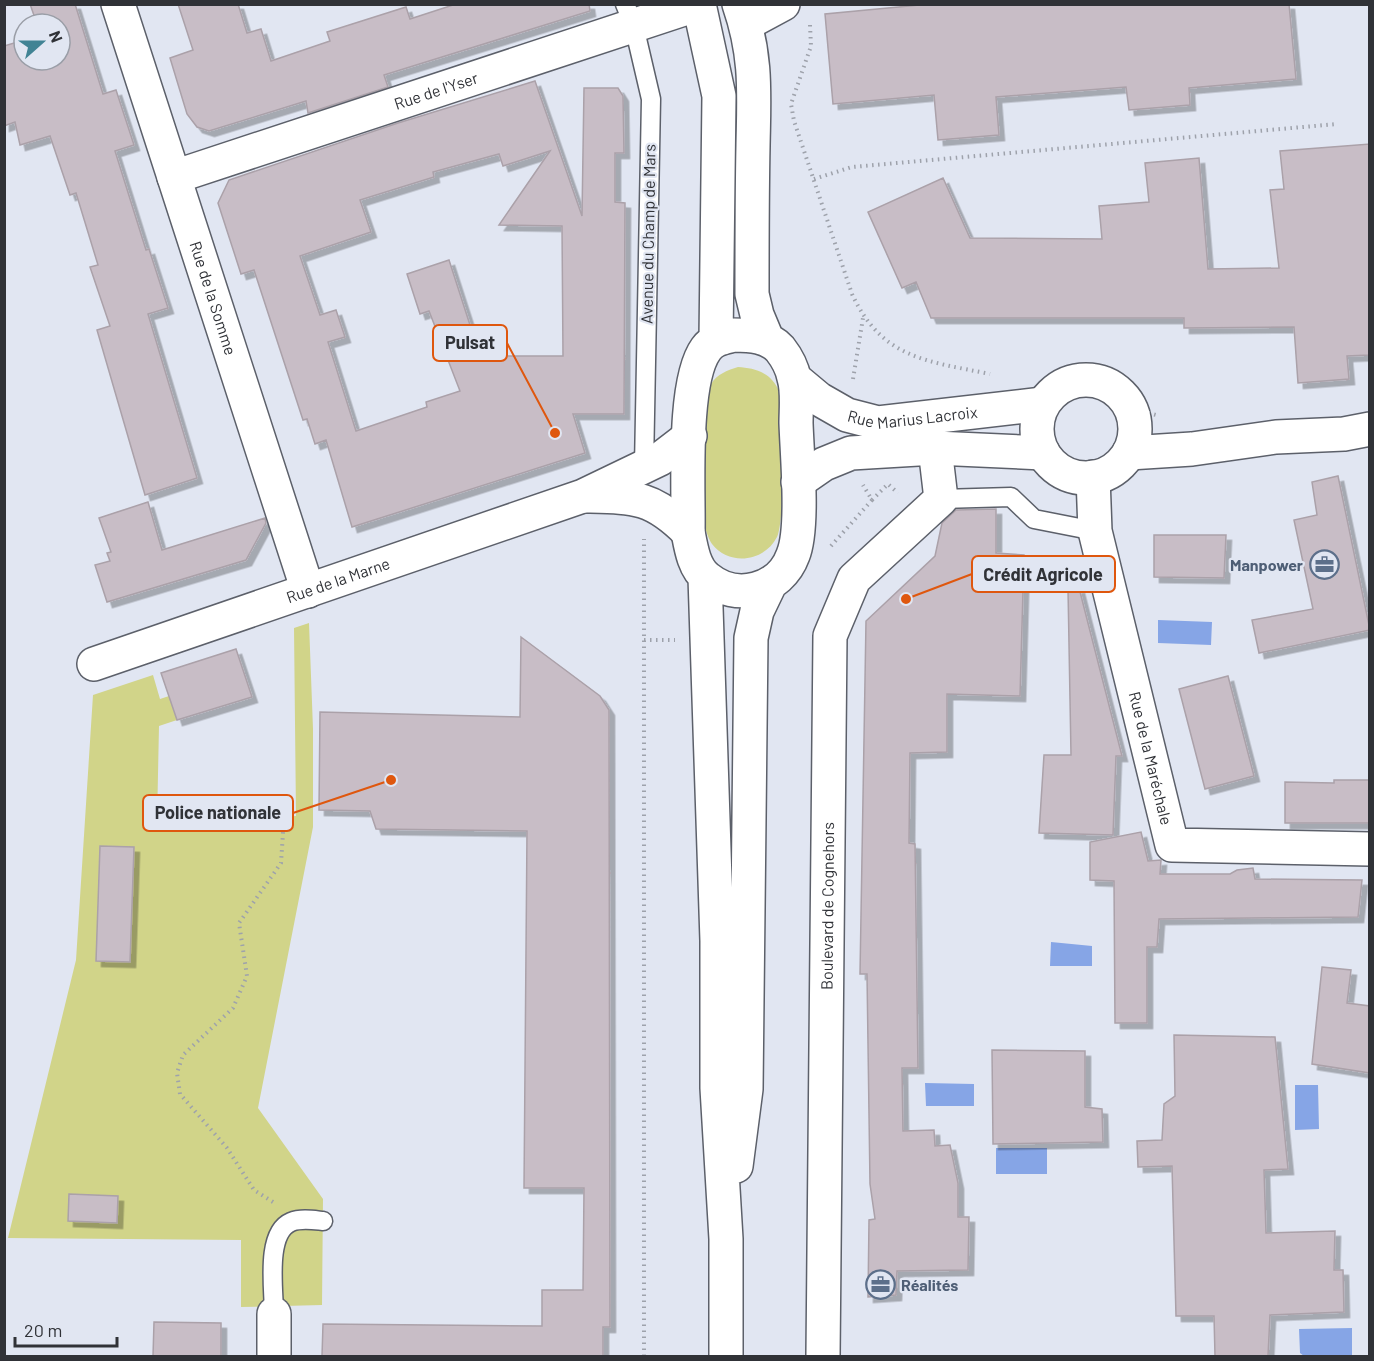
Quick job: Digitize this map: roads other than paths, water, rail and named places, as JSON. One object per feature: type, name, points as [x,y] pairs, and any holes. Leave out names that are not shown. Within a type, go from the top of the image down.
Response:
[{"type":"main road","name":"Rue de la Somme","points":[[118,4],[308,591]]},
{"type":"main road","name":"Rue de l'Yser","points":[[174,177],[629,15],[699,4]]},
{"type":"main road","points":[[699,4],[719,96],[716,340]]},
{"type":"main road","points":[[726,1239],[746,1089],[751,638],[757,611],[769,586],[785,571],[793,555],[797,538],[798,482],[795,380],[789,363],[778,348],[767,339],[757,315],[752,294],[753,143],[756,100],[753,66],[742,14],[796,13]]},
{"type":"main road","points":[[726,1356],[726,1239],[717,1088],[717,941],[705,577],[691,549],[688,532],[690,436],[693,379],[706,349],[716,340],[734,335],[767,339]]},
{"type":"main road","name":"Rue Marius Lacroix","points":[[795,380],[819,399],[847,415],[878,423],[1043,404]]},
{"type":"main road","points":[[1088,380],[1110,385],[1122,395],[1131,408],[1134,438],[1129,453],[1120,465],[1107,473],[1093,477],[1079,477],[1065,473],[1053,465],[1043,453],[1037,429],[1043,404],[1053,392],[1066,383],[1088,380]]},
{"type":"main road","points":[[1129,453],[1192,449],[1276,436],[1344,434],[1370,429]]},
{"type":"main road","name":"Rue de la Marne","points":[[94,664],[583,496],[660,459],[690,436]]},
{"type":"main road","points":[[798,482],[824,464],[851,453],[935,448],[1043,453]]},
{"type":"main road","points":[[935,448],[941,499]]},
{"type":"main road","name":"Rue de la Maréchale","points":[[1093,477],[1095,531],[1172,845],[1370,849]]},
{"type":"main road","name":"Rue de la Marne","points":[[583,496],[628,497],[644,501],[671,515],[688,532]]},
{"type":"main road","name":"Boulevard de Cognehors","points":[[823,1356],[830,636],[855,579],[941,499]]},
{"type":"main road","points":[[705,577],[723,587],[746,591],[769,586]]},
{"type":"main road","points":[[274,1314],[274,1356]]},
{"type":"lane","name":"Avenue du Champ de Mars","points":[[629,15],[651,99],[644,467]]},
{"type":"lane","points":[[941,499],[1011,497],[1034,519],[1095,531]]},
{"type":"lane","points":[[274,1314],[274,1241],[288,1223],[300,1220],[323,1221]]},
{"type":"water","points":[[1158,620],[1212,622],[1211,645],[1158,643]]},
{"type":"water","points":[[1051,942],[1092,946],[1092,966],[1050,966]]},
{"type":"water","points":[[925,1083],[974,1084],[974,1106],[926,1106]]},
{"type":"water","points":[[1295,1085],[1318,1085],[1319,1129],[1295,1130]]},
{"type":"water","points":[[996,1148],[1047,1148],[1047,1174],[996,1174]]},
{"type":"water","points":[[1352,1328],[1352,1356],[1304,1356],[1300,1353],[1299,1329]]},
{"type":"place","name":"Pulsat","points":[[555,433]]},
{"type":"place","name":"Manpower","points":[[1324,565]]},
{"type":"place","name":"Crédit Agricole","points":[[906,599]]},
{"type":"place","name":"Police nationale","points":[[391,780]]},
{"type":"place","name":"Réalités","points":[[880,1285]]}]
